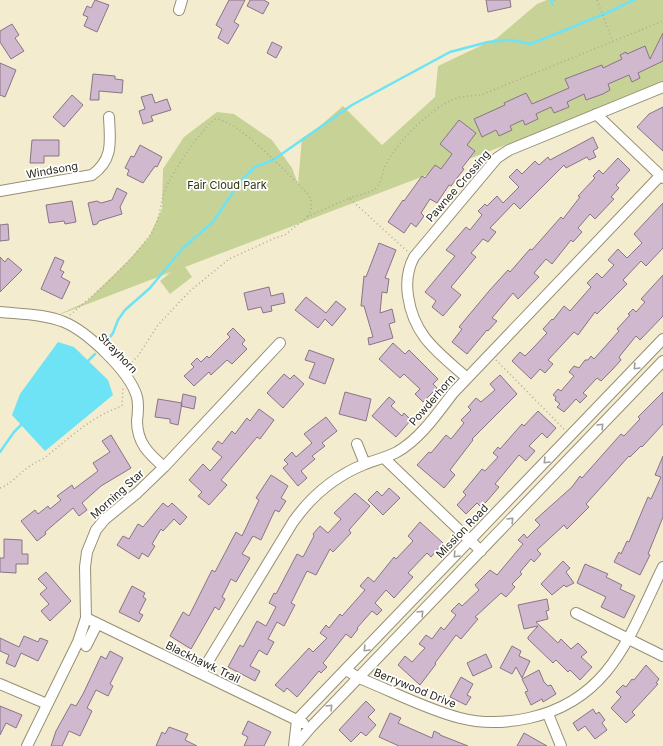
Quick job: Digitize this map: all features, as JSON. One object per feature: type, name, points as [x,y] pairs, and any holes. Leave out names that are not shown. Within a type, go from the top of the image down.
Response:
[{"type":"street","name":"Pawnee Crossing","points":[[467,378],[438,352],[418,329],[412,314],[408,292],[408,272],[414,257],[497,158],[509,150],[663,86]]},
{"type":"street","points":[[596,114],[662,177]]},
{"type":"street","name":"Windsong","points":[[0,191],[92,175],[102,168],[110,150],[109,117]]},
{"type":"street","name":"Powderhorn","points":[[201,673],[299,513],[324,487],[344,474],[365,464],[384,458],[397,451],[418,435],[467,378],[662,177]]},
{"type":"street","name":"Strayhorn","points":[[0,312],[51,318],[63,321],[79,330],[123,372],[131,384],[137,397],[138,430],[142,444],[164,467]]},
{"type":"street","name":"Morning Star","points":[[27,746],[78,642],[86,618],[85,567],[87,552],[96,530],[105,519],[137,493],[164,467],[280,343]]},
{"type":"street","name":"Mission Road","points":[[297,720],[661,344]]},
{"type":"street","points":[[294,746],[663,360]]},
{"type":"street","points":[[571,436],[582,446]]},
{"type":"street","points":[[357,444],[365,464]]},
{"type":"street","points":[[384,458],[481,551]]},
{"type":"street","name":"Berrywood Drive","points":[[346,670],[359,678],[461,718],[502,723],[548,714],[566,706],[592,687],[611,667],[628,639],[663,567]]},
{"type":"street","points":[[576,613],[663,656]]},
{"type":"street","name":"Blackhawk Trail","points":[[86,618],[311,727]]},
{"type":"street","points":[[86,646],[97,624]]},
{"type":"street","points":[[0,684],[47,704]]},
{"type":"street","points":[[548,714],[561,746]]},
{"type":"street","points":[[294,746],[297,720]]},
{"type":"path","points":[[596,0],[613,42]]},
{"type":"path","points":[[123,372],[138,356],[158,325],[190,291],[229,259],[275,238],[286,235],[307,217],[349,198],[374,189],[379,184],[386,165],[401,143],[432,114],[453,100],[481,95],[663,21]]},
{"type":"path","points":[[63,321],[100,289],[149,237],[160,216],[165,189],[176,167],[207,125],[216,119],[227,121],[242,131],[307,193],[312,202],[312,207],[307,217]]},
{"type":"path","points":[[349,198],[414,257]]},
{"type":"path","points":[[490,354],[571,436]]},
{"type":"path","points":[[0,488],[5,486],[29,466],[47,456],[80,428],[103,412],[122,406],[122,388]]},
{"type":"green space","name":"Fair Cloud Park","points":[[547,0],[663,0],[663,85],[185,267],[192,277],[170,294],[160,281],[171,272],[51,318],[86,302],[129,260],[149,237],[162,209],[163,169],[184,137],[217,112],[234,114],[272,140],[292,168],[298,184],[302,138],[313,132],[343,106],[382,145],[435,97],[438,66],[497,38],[537,4]]},
{"type":"water","points":[[58,342],[74,347],[108,380],[113,395],[45,451],[12,415],[20,394]]},
{"type":"building","points":[[95,0],[109,5],[97,32],[84,26],[88,17],[83,15],[87,6],[91,8]]},
{"type":"building","points":[[229,0],[245,0],[234,22],[239,25],[228,44],[218,38],[222,29],[216,25]]},
{"type":"building","points":[[250,0],[264,0],[269,3],[263,14],[247,6]]},
{"type":"building","points":[[486,0],[510,0],[511,7],[488,12]]},
{"type":"building","points":[[12,24],[19,35],[15,38],[24,51],[11,59],[0,42],[0,31]]},
{"type":"building","points":[[663,33],[663,61],[638,73],[640,78],[632,82],[629,75],[608,84],[610,90],[603,94],[586,100],[584,94],[567,102],[569,107],[554,113],[551,107],[536,114],[538,119],[525,125],[523,120],[510,126],[512,130],[499,136],[496,130],[482,137],[474,119],[505,105],[504,103],[526,93],[532,104],[569,88],[565,79],[602,65],[603,68],[622,59],[620,55],[626,52],[627,54],[645,46],[650,59]]},
{"type":"building","points":[[272,42],[282,47],[276,58],[267,53]]},
{"type":"building","points":[[0,63],[16,70],[5,97],[0,95]]},
{"type":"building","points":[[93,74],[115,76],[115,79],[123,80],[122,93],[99,91],[99,100],[90,100]]},
{"type":"building","points":[[152,94],[155,103],[167,99],[171,110],[151,116],[153,121],[143,124],[139,111],[145,109],[141,97]]},
{"type":"building","points":[[72,95],[83,105],[64,127],[53,117]]},
{"type":"building","points":[[663,107],[663,151],[637,127],[649,114]]},
{"type":"building","points":[[459,120],[476,133],[467,145],[475,151],[462,168],[464,169],[451,186],[449,185],[437,203],[430,199],[421,213],[424,216],[416,227],[411,223],[404,233],[388,222],[422,176],[425,178],[435,165],[441,169],[452,154],[440,144]]},
{"type":"building","points":[[593,137],[598,148],[593,151],[596,157],[589,160],[587,157],[566,168],[564,165],[520,209],[514,203],[490,228],[496,232],[488,242],[483,239],[471,253],[476,257],[451,287],[461,295],[443,316],[432,307],[436,301],[425,292],[455,256],[446,250],[466,227],[470,230],[482,215],[478,211],[485,204],[487,206],[497,196],[503,203],[519,187],[509,177],[517,169],[522,174],[535,161],[539,165],[548,157],[550,160]]},
{"type":"building","points":[[32,140],[59,140],[59,156],[44,156],[44,163],[30,163]]},
{"type":"building","points":[[140,145],[162,157],[157,167],[155,166],[143,183],[127,175],[129,170],[125,168],[131,156],[134,157]]},
{"type":"building","points":[[618,158],[630,170],[616,185],[619,188],[611,197],[614,199],[595,219],[590,214],[578,228],[582,232],[573,242],[571,240],[552,264],[546,259],[534,273],[539,277],[518,299],[513,293],[492,318],[497,321],[488,331],[487,330],[467,354],[452,342],[462,329],[459,327],[489,291],[508,270],[510,272],[530,249],[532,250],[561,217],[563,219],[580,197],[578,196],[595,178],[593,176],[599,170],[603,174]]},
{"type":"building","points":[[117,188],[127,193],[120,207],[122,214],[99,221],[97,224],[93,225],[88,203],[97,201],[101,203],[112,200]]},
{"type":"building","points":[[72,201],[76,222],[65,224],[64,221],[49,223],[46,205]]},
{"type":"building","points":[[663,203],[663,248],[646,266],[641,261],[623,280],[627,284],[597,314],[595,312],[578,335],[574,332],[548,360],[553,364],[545,373],[540,369],[531,379],[512,361],[520,352],[525,356],[534,347],[547,333],[543,329],[552,319],[553,320],[564,306],[570,311],[591,287],[587,283],[597,273],[602,278],[614,265],[608,260],[618,249],[627,258],[642,243],[634,234]]},
{"type":"building","points":[[8,224],[9,240],[0,241],[0,225]]},
{"type":"building","points":[[379,243],[396,250],[385,278],[389,279],[387,293],[382,292],[380,313],[392,309],[395,322],[389,324],[393,338],[369,345],[368,338],[373,337],[364,306],[361,306],[364,276],[366,277]]},
{"type":"building","points":[[0,257],[5,262],[8,258],[22,270],[0,292]]},
{"type":"building","points":[[55,257],[64,261],[60,270],[64,272],[61,277],[70,282],[62,299],[41,289]]},
{"type":"building","points":[[663,275],[663,316],[640,340],[636,336],[619,357],[621,360],[612,370],[601,381],[597,378],[583,393],[587,396],[580,403],[576,399],[564,412],[557,407],[560,404],[555,400],[556,397],[553,395],[558,389],[561,391],[574,376],[569,372],[574,366],[579,368],[585,360],[588,360],[591,356],[594,359],[619,331],[617,329],[630,315],[628,314],[633,309],[636,312],[645,302],[641,299]]},
{"type":"building","points":[[269,287],[271,296],[283,293],[285,303],[271,306],[272,311],[263,313],[261,307],[248,310],[244,293]]},
{"type":"building","points":[[306,297],[326,313],[336,301],[346,309],[332,326],[325,319],[318,328],[295,310]]},
{"type":"building","points":[[233,328],[245,340],[242,344],[247,349],[232,364],[227,360],[211,375],[209,372],[194,386],[184,376],[194,367],[191,364],[197,358],[201,362],[207,356],[209,358],[230,337],[227,334]]},
{"type":"building","points":[[393,343],[405,354],[409,350],[438,379],[433,384],[437,388],[423,402],[415,394],[420,389],[404,374],[400,378],[379,359]]},
{"type":"building","points":[[309,350],[334,359],[325,384],[309,378],[315,363],[305,360]]},
{"type":"building","points":[[284,374],[290,379],[294,375],[304,384],[283,408],[267,393]]},
{"type":"building","points":[[500,375],[517,394],[472,439],[473,440],[450,470],[455,475],[444,488],[417,465],[429,452],[431,453],[446,435],[451,439],[464,423],[461,420],[471,410],[468,407],[476,398],[481,402],[495,390],[490,384]]},
{"type":"building","points":[[345,392],[371,399],[366,421],[339,414]]},
{"type":"building","points":[[663,392],[663,424],[642,447],[641,446],[630,457],[629,456],[586,504],[589,507],[567,529],[564,525],[537,550],[541,554],[534,562],[531,559],[520,572],[522,574],[512,584],[515,587],[506,597],[501,593],[475,617],[478,619],[461,639],[456,635],[420,685],[398,665],[405,656],[412,662],[425,648],[419,644],[426,635],[432,639],[441,627],[444,630],[456,615],[451,611],[459,603],[462,606],[479,590],[475,585],[490,570],[497,575],[523,544],[518,540],[524,534],[527,538],[540,525],[535,520],[572,487],[580,476],[582,478],[621,434],[624,436],[640,419],[638,417]]},
{"type":"building","points":[[183,394],[196,397],[194,409],[181,406]]},
{"type":"building","points":[[389,397],[395,402],[391,406],[402,416],[404,413],[411,420],[396,437],[372,416]]},
{"type":"building","points":[[158,399],[182,403],[178,425],[170,423],[170,419],[155,417]]},
{"type":"building","points":[[259,409],[274,420],[260,439],[257,437],[221,480],[227,485],[209,505],[198,496],[202,492],[189,480],[203,464],[210,471],[222,457],[212,449],[218,441],[222,444],[232,431],[235,434],[247,418],[250,421]]},
{"type":"building","points":[[538,411],[556,428],[547,438],[542,433],[529,446],[535,451],[526,461],[519,455],[495,484],[499,487],[487,501],[481,507],[477,503],[466,514],[457,505],[466,495],[463,492],[482,469],[485,471],[498,457],[493,453],[498,447],[500,449],[522,424],[524,426]]},
{"type":"building","points":[[326,417],[337,431],[322,443],[325,446],[312,456],[315,459],[301,471],[307,478],[298,486],[283,468],[288,464],[284,460],[292,452],[296,457],[312,443],[304,434]]},
{"type":"building","points":[[111,435],[131,468],[101,486],[82,503],[87,510],[79,516],[73,508],[45,532],[46,534],[37,541],[21,521],[35,510],[38,514],[48,506],[50,509],[61,500],[57,496],[72,485],[74,489],[98,471],[93,463],[110,452],[102,441]]},
{"type":"building","points":[[663,456],[663,517],[648,554],[650,555],[640,575],[614,562],[619,552],[621,554],[627,541],[629,542],[648,497],[651,499],[661,477],[655,475]]},
{"type":"building","points":[[271,475],[288,486],[281,498],[286,501],[279,512],[275,510],[261,540],[253,536],[242,554],[250,558],[236,582],[231,579],[222,597],[225,599],[219,610],[215,607],[191,649],[170,636],[183,612],[189,616],[212,570],[215,572],[236,532],[242,536],[259,500],[256,498]]},
{"type":"building","points":[[389,488],[400,498],[383,515],[368,500],[377,491],[382,496]]},
{"type":"building","points":[[355,493],[370,506],[349,530],[351,533],[333,552],[330,549],[316,575],[307,571],[291,603],[295,605],[284,626],[277,622],[268,639],[274,642],[267,655],[259,650],[250,666],[260,671],[255,681],[228,667],[240,645],[243,647],[257,621],[266,626],[276,607],[269,603],[274,593],[276,594],[297,554],[303,557],[314,536],[313,534],[320,526],[328,533],[341,519],[334,513]]},
{"type":"building","points":[[163,503],[168,507],[172,503],[187,517],[180,525],[174,519],[163,531],[161,529],[152,544],[155,546],[148,557],[142,553],[139,559],[117,545],[123,536],[129,539],[138,524],[143,527]]},
{"type":"building","points":[[420,522],[443,543],[431,557],[427,553],[408,573],[413,577],[394,598],[386,590],[375,603],[382,610],[377,615],[372,611],[357,628],[358,629],[351,638],[346,634],[323,663],[327,667],[321,673],[319,671],[297,697],[287,688],[284,692],[275,685],[309,648],[313,652],[327,638],[320,633],[326,625],[329,628],[340,614],[342,616],[365,590],[360,586],[368,577],[374,582],[394,557],[396,559],[413,541],[408,536]]},
{"type":"building","points":[[4,539],[22,540],[22,554],[28,554],[28,564],[16,564],[16,573],[0,572],[0,558],[4,558]]},
{"type":"building","points":[[563,561],[570,568],[566,572],[574,583],[566,587],[564,585],[552,595],[541,584]]},
{"type":"building","points":[[585,564],[608,574],[606,577],[622,585],[620,589],[635,596],[624,618],[601,607],[606,597],[577,583]]},
{"type":"building","points":[[46,572],[71,601],[50,621],[41,611],[49,604],[40,594],[47,588],[38,579]]},
{"type":"building","points":[[132,586],[145,593],[143,597],[146,599],[139,613],[143,615],[139,622],[119,612]]},
{"type":"building","points":[[547,599],[549,610],[546,611],[548,619],[536,622],[558,643],[561,639],[571,649],[578,643],[587,652],[581,657],[592,667],[580,680],[570,670],[568,672],[556,660],[553,663],[528,639],[528,637],[538,626],[524,629],[518,605]]},
{"type":"building","points":[[24,636],[38,642],[40,638],[48,641],[38,661],[21,653],[15,667],[6,663],[9,655],[0,651],[0,638],[19,647]]},
{"type":"building","points":[[512,646],[521,651],[519,656],[530,661],[522,678],[516,667],[512,674],[500,668]]},
{"type":"building","points":[[110,651],[123,658],[110,684],[113,686],[108,696],[96,690],[87,708],[92,711],[80,736],[69,731],[62,746],[51,746],[56,731],[71,704],[76,706],[101,656],[106,659]]},
{"type":"building","points":[[486,654],[492,667],[473,676],[467,663]]},
{"type":"building","points":[[646,665],[659,679],[656,683],[658,684],[632,712],[635,715],[626,723],[611,708],[621,697],[616,692],[623,685],[626,687],[632,679],[634,680]]},
{"type":"building","points":[[539,670],[544,682],[548,686],[551,685],[556,694],[543,702],[542,699],[531,705],[525,692],[528,691],[522,679]]},
{"type":"building","points":[[461,677],[473,684],[467,695],[471,697],[466,705],[450,697]]},
{"type":"building","points":[[366,701],[375,710],[368,717],[376,725],[366,736],[361,732],[351,742],[339,730]]},
{"type":"building","points":[[0,706],[22,715],[16,728],[6,723],[0,735]]},
{"type":"building","points":[[593,709],[596,714],[599,712],[605,720],[602,723],[607,730],[595,739],[585,726],[578,731],[573,723]]},
{"type":"building","points":[[390,713],[401,718],[398,723],[432,738],[434,731],[440,735],[468,746],[399,746],[379,737]]},
{"type":"building","points":[[248,721],[271,732],[264,746],[244,746],[248,737],[242,734]]},
{"type":"building","points":[[169,727],[188,734],[185,740],[197,746],[156,746],[162,732],[165,734]]},
{"type":"building","points":[[524,733],[547,746],[517,746]]},
{"type":"waterway","points":[[551,0],[553,5]]},
{"type":"waterway","points":[[105,344],[113,333],[118,320],[125,310],[150,288],[182,249],[213,222],[239,183],[255,167],[273,160],[352,105],[450,52],[488,42],[511,40],[531,44],[634,0]]},
{"type":"waterway","points":[[86,363],[95,354]]},
{"type":"waterway","points":[[0,452],[14,432],[23,423]]}]
